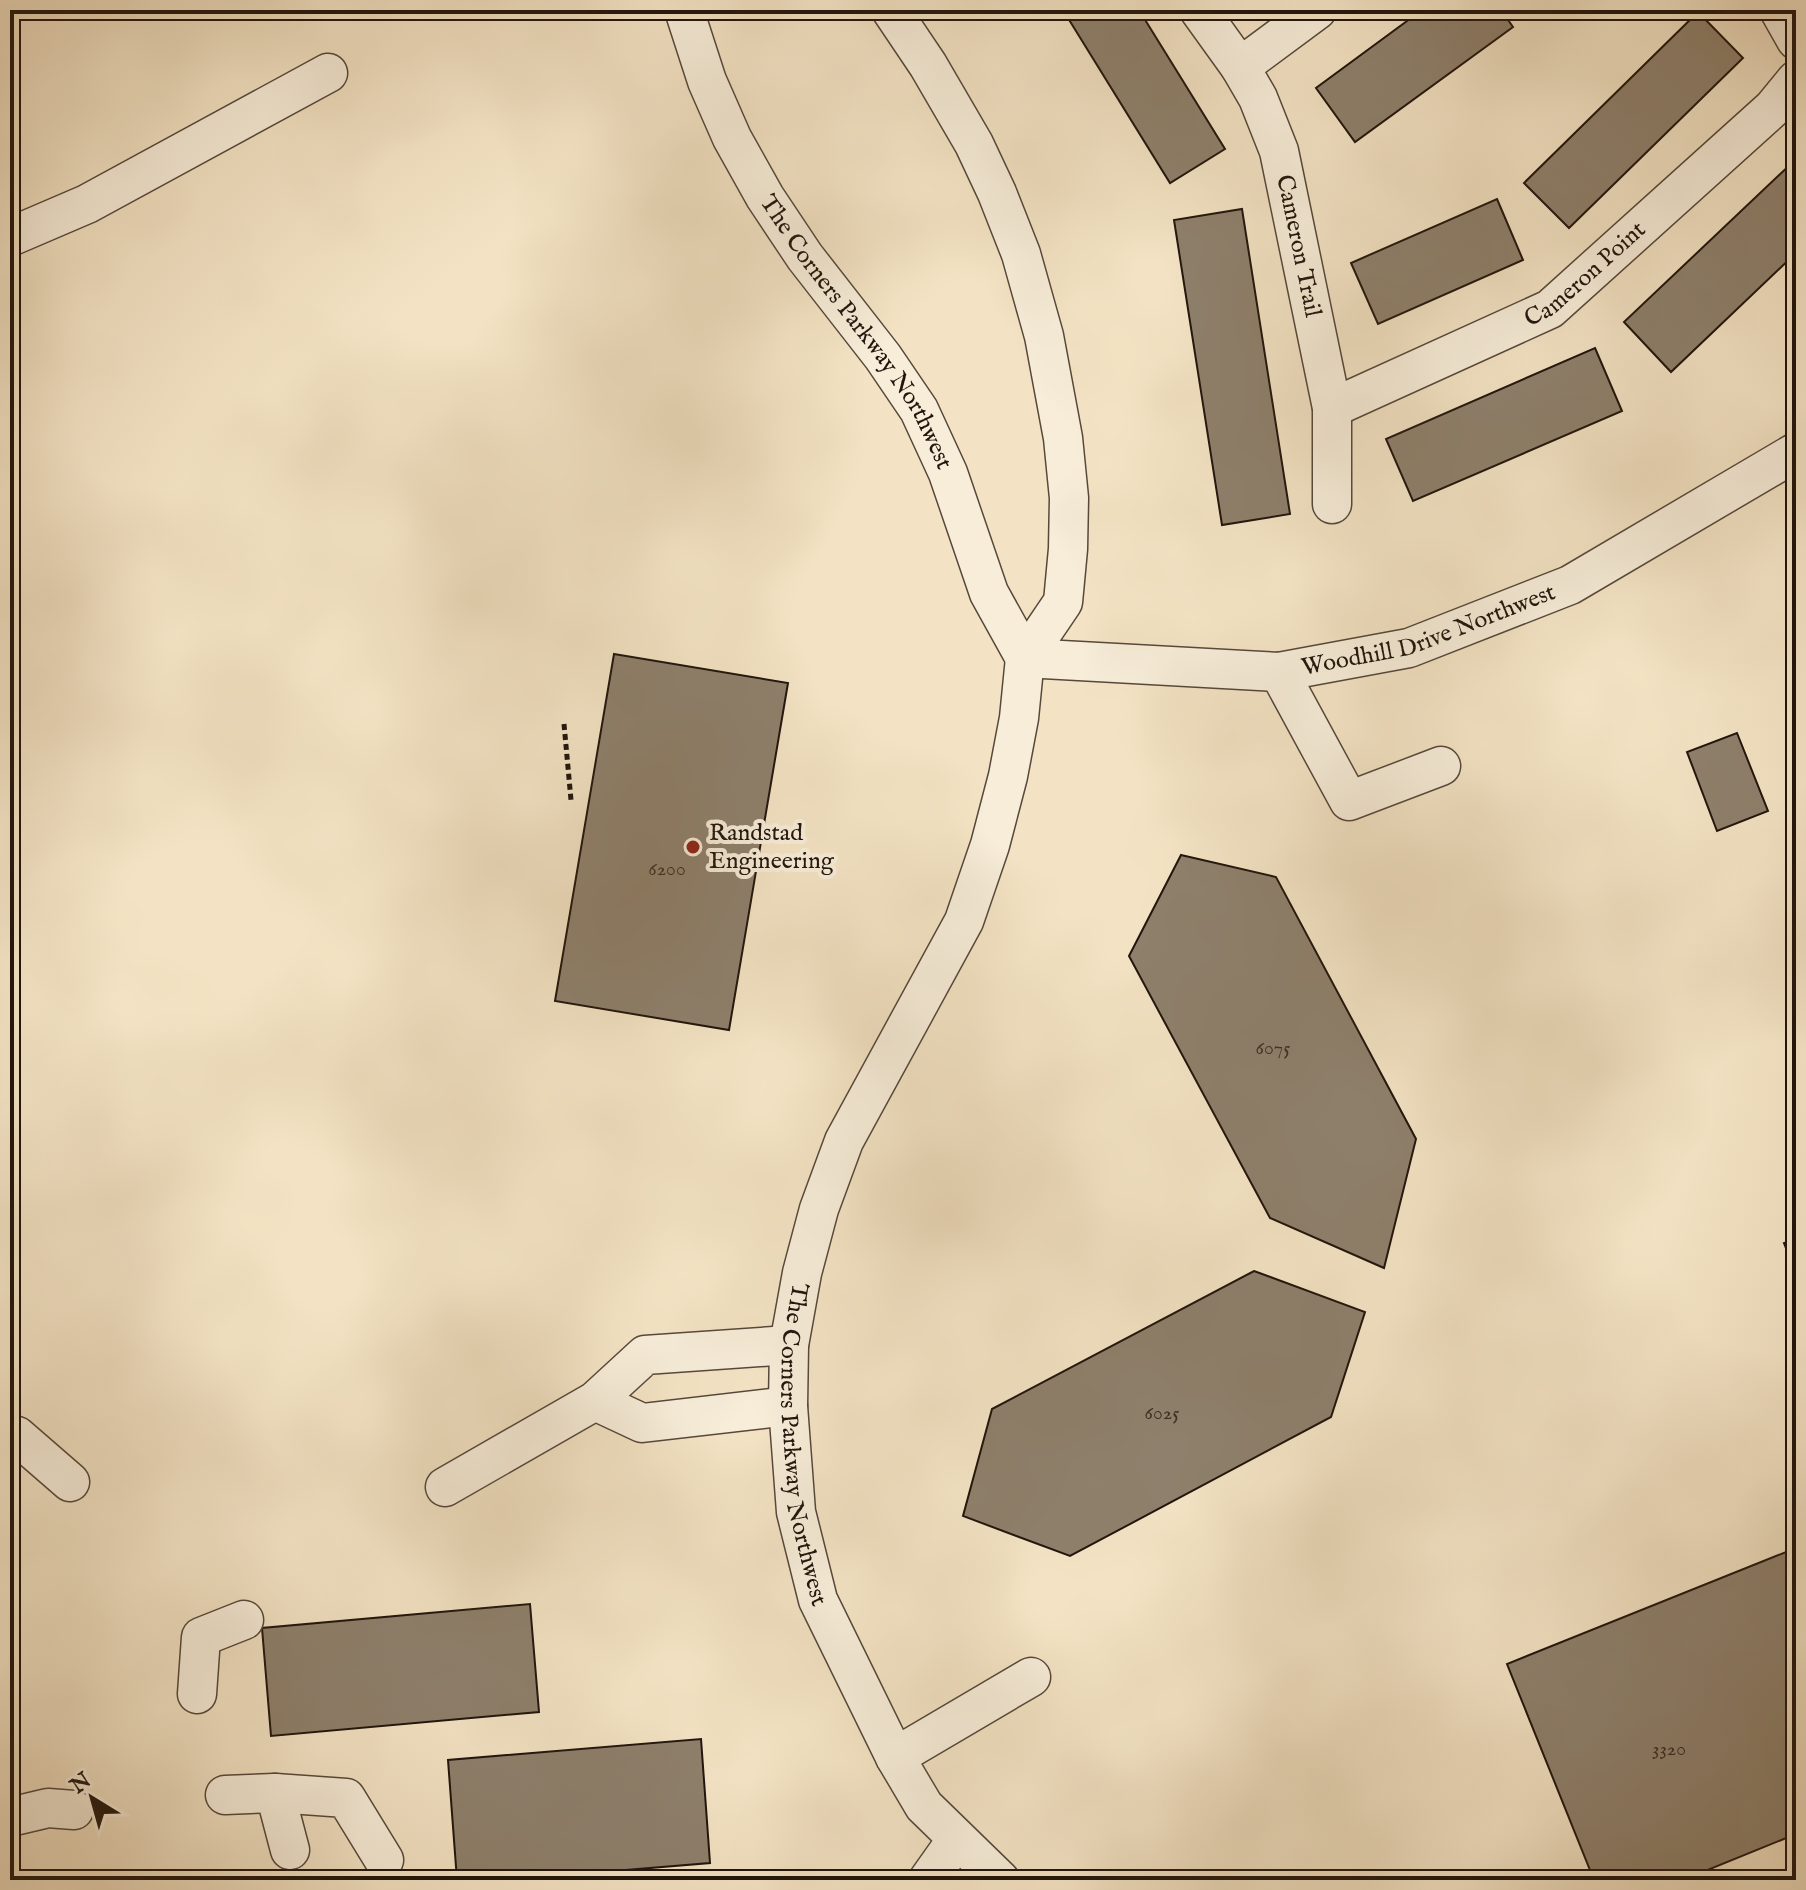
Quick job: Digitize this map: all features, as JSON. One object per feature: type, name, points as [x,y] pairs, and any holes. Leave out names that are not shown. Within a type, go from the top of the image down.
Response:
[{"type":"street","name":"The Corners Parkway Northwest","points":[[684,10],[707,81],[732,138],[765,197],[805,257],[883,357],[919,410],[948,473],[989,593],[1025,658]]},
{"type":"street","name":"The Corners Parkway Northwest","points":[[891,10],[950,102],[997,193],[1021,254],[1055,386],[1069,498],[1063,602],[1025,658],[1019,718],[1008,776],[990,845],[964,921],[844,1141],[819,1209],[802,1273],[789,1345],[788,1406],[796,1512],[818,1600],[895,1757],[924,1806],[1000,1880]]},
{"type":"street","name":"Cameron Trail","points":[[1199,10],[1258,98],[1279,151],[1332,408],[1332,504]]},
{"type":"street","points":[[1240,67],[1317,10]]},
{"type":"street","points":[[1779,10],[1796,40]]},
{"type":"street","points":[[10,237],[87,204],[328,73]]},
{"type":"street","name":"Cameron Point","points":[[1332,408],[1550,309],[1773,108],[1796,80]]},
{"type":"street","name":"Woodhill Drive Northwest","points":[[1025,658],[1279,672],[1409,648],[1570,585],[1796,452]]},
{"type":"street","points":[[1279,672],[1349,801],[1441,766]]},
{"type":"street","points":[[445,1487],[595,1401],[645,1355],[789,1345]]},
{"type":"street","points":[[595,1401],[642,1423],[788,1406]]},
{"type":"street","points":[[10,1434],[17,1436],[70,1482]]},
{"type":"street","points":[[197,1694],[201,1637],[244,1620]]},
{"type":"street","points":[[895,1757],[1031,1677]]},
{"type":"street","points":[[225,1795],[275,1793],[346,1798],[384,1860]]},
{"type":"street","points":[[275,1793],[290,1850]]},
{"type":"street","points":[[10,1817],[48,1808],[74,1810]]},
{"type":"street","points":[[928,1880],[957,1839]]},
{"type":"path","points":[[564,724],[571,800]]},
{"type":"building","points":[[1063,10],[1139,10],[1225,149],[1170,183]]},
{"type":"building","points":[[1422,10],[1501,10],[1513,27],[1355,142],[1316,88]]},
{"type":"building","points":[[1698,12],[1743,58],[1569,228],[1524,183]]},
{"type":"building","points":[[1796,159],[1796,253],[1671,372],[1624,322]]},
{"type":"building","points":[[1497,199],[1523,260],[1378,324],[1351,263]]},
{"type":"building","points":[[1242,209],[1290,514],[1222,525],[1174,220]]},
{"type":"building","points":[[1595,348],[1622,411],[1413,501],[1386,439]]},
{"type":"building","points":[[614,654],[788,683],[729,1030],[555,1001]]},
{"type":"building","points":[[1737,733],[1768,811],[1717,831],[1687,752]]},
{"type":"building","points":[[1181,855],[1276,877],[1416,1139],[1384,1268],[1270,1218],[1129,956]]},
{"type":"building","points":[[1796,1239],[1796,1273],[1784,1243]]},
{"type":"building","points":[[1254,1271],[1365,1312],[1331,1417],[1070,1556],[963,1516],[992,1409]]},
{"type":"building","points":[[1796,1548],[1796,1834],[1683,1880],[1594,1880],[1507,1664]]},
{"type":"building","points":[[530,1604],[539,1712],[271,1736],[262,1628]]},
{"type":"building","points":[[701,1739],[710,1863],[505,1880],[457,1880],[448,1760]]},
{"type":"building","points":[[232,1875],[232,1880],[180,1880]]},
{"type":"place","name":"Randstad Engineering","points":[[693,847]]}]
